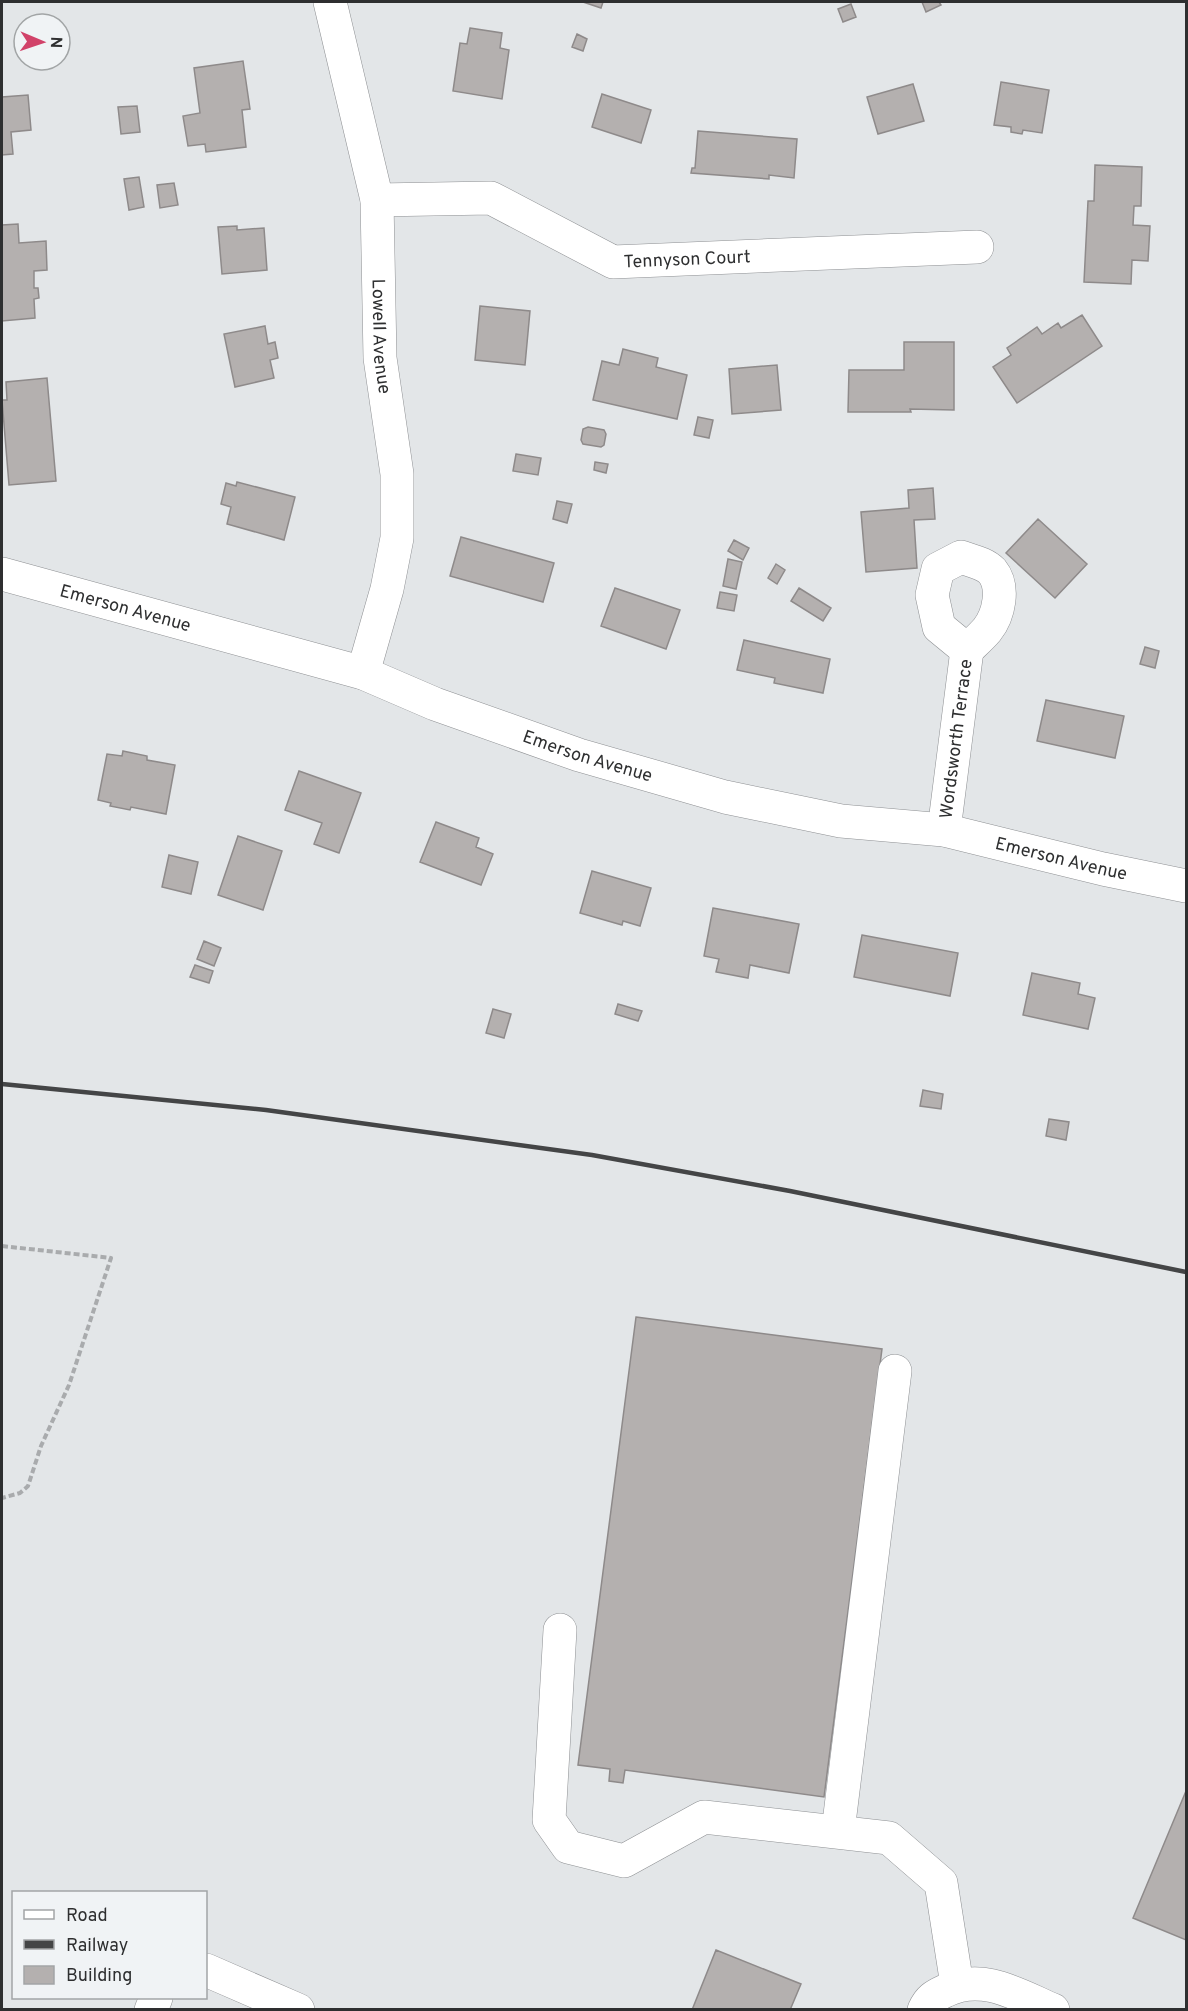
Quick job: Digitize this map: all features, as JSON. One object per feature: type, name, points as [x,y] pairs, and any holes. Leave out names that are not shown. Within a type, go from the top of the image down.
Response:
[{"type":"street","name":"Lowell Avenue","points":[[330,2],[377,200],[380,358],[397,474],[397,538],[387,589],[363,673]]},
{"type":"street","name":"Tennyson Court","points":[[377,200],[491,198],[613,262],[977,247]]},
{"type":"street","name":"Emerson Avenue","points":[[2,574],[363,673],[435,704],[579,755],[724,797],[841,820],[944,830],[1103,869],[1186,886]]},
{"type":"street","name":"Wordsworth Terrace","points":[[944,830],[967,650]]},
{"type":"street","points":[[838,1832],[895,1371]]},
{"type":"street","points":[[560,1630],[549,1820],[568,1847],[624,1861],[704,1817],[889,1838],[941,1883],[957,1984]]},
{"type":"street","points":[[207,1970],[298,2010]]},
{"type":"street","points":[[924,2010],[929,1999],[957,1984],[989,1983],[1053,2010]]},
{"type":"path","points":[[2,1246],[111,1258],[69,1384],[41,1446],[28,1486],[20,1493],[2,1498]]},
{"type":"building","points":[[583,2],[603,2],[601,8]]},
{"type":"building","points":[[922,2],[939,2],[941,5],[926,12]]},
{"type":"building","points":[[851,4],[856,17],[843,22],[838,9]]},
{"type":"building","points":[[470,28],[502,33],[500,48],[509,50],[502,99],[453,91],[460,43],[467,44]]},
{"type":"building","points":[[577,34],[587,39],[583,51],[572,47]]},
{"type":"building","points":[[243,61],[250,109],[242,110],[246,147],[206,152],[205,144],[188,146],[183,116],[200,113],[194,68]]},
{"type":"building","points":[[1001,82],[1049,90],[1042,133],[1023,130],[1022,134],[1011,132],[1011,127],[994,125]]},
{"type":"building","points":[[913,84],[924,121],[878,134],[867,97]]},
{"type":"building","points":[[602,94],[651,110],[641,143],[592,127]]},
{"type":"building","points":[[28,95],[31,130],[11,132],[13,154],[2,155],[2,97]]},
{"type":"building","points":[[137,106],[140,132],[121,134],[118,107]]},
{"type":"building","points":[[698,131],[797,139],[794,178],[769,175],[769,179],[691,173],[692,168],[695,168]]},
{"type":"building","points":[[1095,165],[1142,167],[1141,206],[1134,206],[1133,225],[1150,226],[1148,261],[1132,260],[1131,284],[1084,282],[1088,201],[1094,201]]},
{"type":"building","points":[[139,177],[144,207],[129,210],[124,179]]},
{"type":"building","points":[[174,183],[178,205],[160,208],[157,185]]},
{"type":"building","points":[[18,224],[19,243],[46,241],[47,270],[34,271],[34,288],[38,288],[39,298],[34,299],[35,318],[2,321],[2,225]]},
{"type":"building","points":[[237,226],[237,230],[264,228],[267,270],[222,274],[218,227]]},
{"type":"building","points":[[480,306],[530,311],[525,365],[475,360]]},
{"type":"building","points":[[1082,315],[1102,346],[1017,403],[993,367],[1011,355],[1007,348],[1037,327],[1042,334],[1058,323],[1061,328]]},
{"type":"building","points":[[265,326],[268,344],[275,342],[278,358],[270,360],[274,378],[235,387],[224,334]]},
{"type":"building","points":[[904,342],[954,342],[954,410],[910,409],[911,412],[848,412],[849,370],[904,370]]},
{"type":"building","points":[[623,349],[658,358],[656,367],[687,375],[677,419],[593,400],[602,361],[619,365]]},
{"type":"building","points":[[777,365],[781,410],[732,414],[729,369]]},
{"type":"building","points":[[47,378],[56,481],[9,485],[2,400],[7,400],[6,382]]},
{"type":"building","points":[[698,417],[713,420],[709,438],[694,435]]},
{"type":"building","points":[[588,427],[604,430],[606,434],[604,445],[601,447],[583,444],[581,440],[583,429]]},
{"type":"building","points":[[516,454],[541,458],[538,475],[513,471]]},
{"type":"building","points":[[595,462],[608,464],[606,473],[594,470]]},
{"type":"building","points":[[237,482],[295,497],[284,540],[227,524],[231,507],[221,504],[226,483],[236,486]]},
{"type":"building","points":[[933,488],[935,519],[914,520],[917,568],[866,572],[861,512],[909,508],[908,490]]},
{"type":"building","points":[[557,501],[572,504],[567,523],[553,519]]},
{"type":"building","points":[[1038,519],[1087,564],[1055,598],[1006,553]]},
{"type":"building","points":[[461,537],[554,563],[543,602],[450,576]]},
{"type":"building","points":[[734,540],[749,548],[743,560],[728,551]]},
{"type":"building","points":[[728,559],[742,562],[736,589],[723,586]]},
{"type":"building","points":[[776,564],[785,570],[777,584],[768,578]]},
{"type":"building","points":[[615,588],[680,610],[666,649],[601,626]]},
{"type":"building","points":[[799,588],[831,608],[823,621],[791,601]]},
{"type":"building","points":[[720,592],[737,595],[734,611],[717,608]]},
{"type":"building","points":[[744,640],[830,659],[823,693],[774,683],[775,678],[737,670]]},
{"type":"building","points":[[1145,647],[1159,651],[1155,668],[1140,664]]},
{"type":"building","points":[[1046,700],[1124,716],[1115,758],[1037,741]]},
{"type":"building","points":[[123,751],[147,756],[147,760],[175,765],[166,814],[131,807],[130,810],[110,806],[111,803],[98,800],[107,754],[122,756]]},
{"type":"building","points":[[299,771],[361,793],[339,853],[314,844],[322,823],[285,810]]},
{"type":"building","points":[[436,822],[479,838],[476,847],[493,854],[481,885],[420,862]]},
{"type":"building","points":[[238,836],[282,851],[263,910],[218,895]]},
{"type":"building","points":[[169,855],[198,862],[191,894],[162,887]]},
{"type":"building","points":[[592,871],[651,888],[640,926],[623,921],[622,925],[580,913]]},
{"type":"building","points":[[713,908],[799,924],[789,973],[750,965],[748,978],[716,972],[719,959],[704,956]]},
{"type":"building","points":[[862,935],[958,953],[950,996],[854,977]]},
{"type":"building","points":[[204,941],[221,948],[214,966],[197,959]]},
{"type":"building","points":[[195,965],[213,971],[209,983],[190,977]]},
{"type":"building","points":[[1032,973],[1080,983],[1078,994],[1095,998],[1088,1029],[1023,1015]]},
{"type":"building","points":[[618,1004],[642,1011],[638,1021],[615,1014]]},
{"type":"building","points":[[493,1009],[511,1014],[504,1038],[486,1033]]},
{"type":"building","points":[[923,1090],[943,1094],[941,1109],[920,1106]]},
{"type":"building","points":[[1049,1119],[1069,1122],[1066,1140],[1046,1136]]},
{"type":"building","points":[[636,1317],[882,1349],[824,1797],[625,1770],[623,1783],[609,1781],[610,1769],[578,1765]]},
{"type":"building","points":[[1186,1791],[1186,1940],[1133,1918]]},
{"type":"building","points":[[716,1950],[801,1984],[790,2010],[692,2010]]},
{"type":"railway","points":[[2,1084],[266,1110],[592,1155],[790,1191],[1186,1272]]}]
